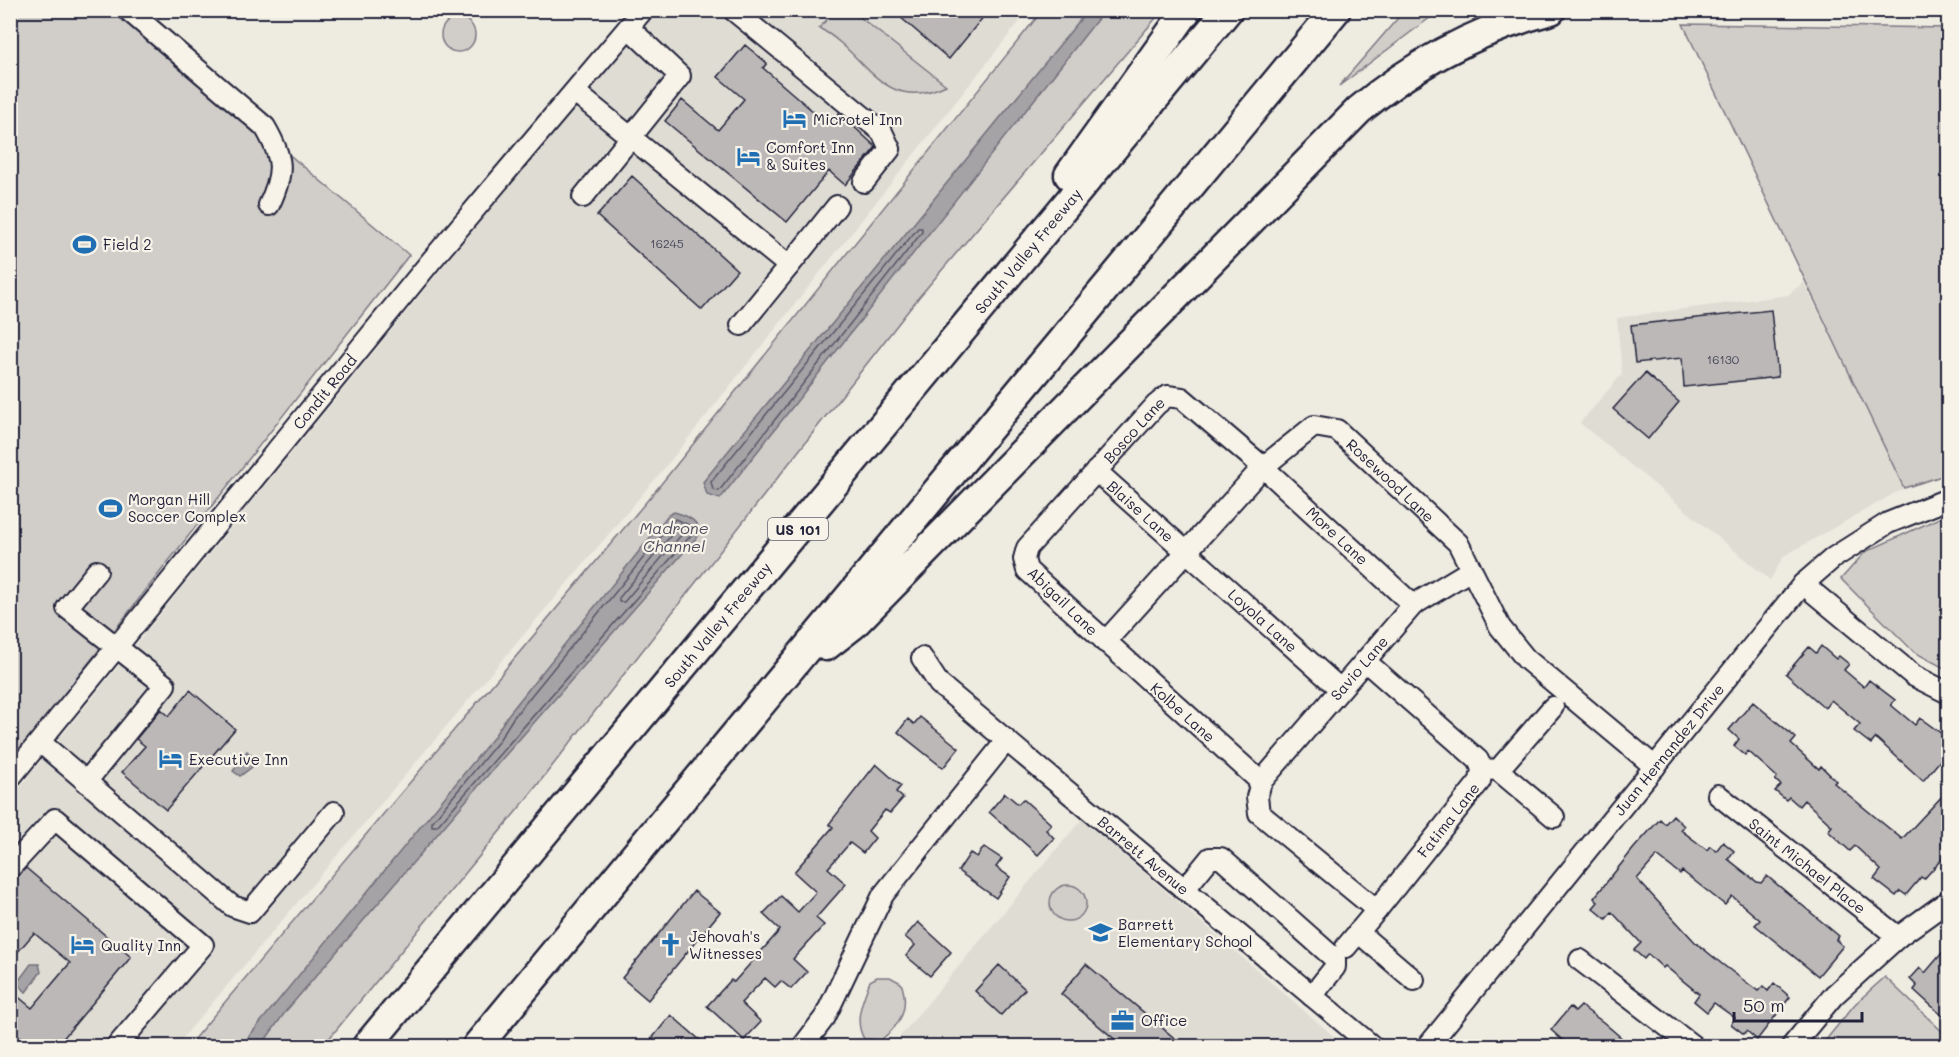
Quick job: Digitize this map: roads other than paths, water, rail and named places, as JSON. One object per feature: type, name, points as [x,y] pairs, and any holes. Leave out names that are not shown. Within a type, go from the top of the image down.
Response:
[{"type":"highway","points":[[930,370],[1187,10]]},
{"type":"highway","name":"South Valley Freeway","points":[[367,1047],[1228,10]]},
{"type":"highway","points":[[477,1047],[1336,10]]},
{"type":"highway","points":[[780,683],[853,625],[1359,110],[1405,74],[1455,45],[1507,23],[1551,10]]},
{"type":"street","name":"Condit Road","points":[[10,778],[431,261],[643,10]]},
{"type":"street","points":[[734,11],[882,132],[890,149],[864,182]]},
{"type":"street","points":[[138,13],[265,127],[277,148],[281,169],[277,187],[268,205]]},
{"type":"street","points":[[583,197],[680,76],[629,28]]},
{"type":"street","points":[[575,92],[789,266]]},
{"type":"street","points":[[741,325],[837,206]]},
{"type":"street","name":"Bosco Lane","points":[[1024,559],[1027,549],[1155,405],[1167,396],[1182,398],[1263,467]]},
{"type":"street","name":"Rosewood Lane","points":[[1105,642],[1263,467],[1314,426],[1337,430],[1458,543],[1500,627],[1526,658],[1655,767]]},
{"type":"street","name":"More Lane","points":[[1263,467],[1413,604]]},
{"type":"street","name":"Blaise Lane","points":[[1096,471],[1185,551]]},
{"type":"street","name":"Juan Hernandez Drive","points":[[1428,1047],[1803,584],[1833,558],[1881,527],[1900,517],[1948,499]]},
{"type":"street","name":"Loyola Lane","points":[[1185,551],[1340,688]]},
{"type":"street","name":"Abigail Lane","points":[[1024,559],[1027,570],[1105,642]]},
{"type":"street","name":"Savio Lane","points":[[1261,782],[1413,604],[1471,570]]},
{"type":"street","points":[[86,782],[165,686],[67,608],[97,571]]},
{"type":"street","points":[[1803,584],[1914,676],[1948,693]]},
{"type":"street","name":"Kolbe Lane","points":[[1105,642],[1261,782]]},
{"type":"street","name":"Barrett Avenue","points":[[922,658],[939,684],[1372,1047]]},
{"type":"street","name":"Fatima Lane","points":[[1365,661],[1490,769],[1352,940],[1414,980]]},
{"type":"street","points":[[1553,707],[1490,769],[1554,817]]},
{"type":"street","points":[[803,1047],[825,1017],[883,895],[1006,741]]},
{"type":"street","points":[[40,742],[232,906],[250,912],[334,812]]},
{"type":"street","points":[[1261,782],[1257,797],[1259,813],[1377,910]]},
{"type":"street","name":"Saint Michael Place","points":[[1718,795],[1898,937]]},
{"type":"street","points":[[10,868],[55,819],[202,945],[117,1047]]},
{"type":"street","points":[[1184,890],[1210,858],[1221,858],[1335,959],[1335,967],[1312,996]]},
{"type":"street","points":[[1792,1047],[1834,995],[1898,937],[1948,901]]},
{"type":"street","points":[[1580,960],[1693,1047]]},
{"type":"water","name":"Madrone Channel","points":[[1088,10],[1104,11],[720,499],[707,495],[703,482]]},
{"type":"water","name":"Madrone Channel","points":[[674,512],[695,522],[699,535],[494,768],[286,1011],[261,1046],[241,1046],[493,738],[508,715],[668,515]]},
{"type":"water","points":[[247,751],[254,758],[252,767],[240,776],[233,771]]},
{"type":"water","points":[[31,964],[39,964],[41,972],[26,992],[17,983]]},
{"type":"place","name":"Microtel Inn","points":[[795,119]]},
{"type":"place","name":"Comfort Inn & Suites","points":[[748,156]]},
{"type":"place","name":"Field 2","points":[[85,244]]},
{"type":"place","name":"Morgan Hill Soccer Complex","points":[[110,508]]},
{"type":"place","name":"Executive Inn","points":[[171,759]]},
{"type":"place","name":"Barrett Elementary School","points":[[1100,933]]},
{"type":"place","name":"Quality Inn","points":[[83,945]]},
{"type":"place","name":"Jehovah's Witnesses","points":[[671,945]]},
{"type":"place","name":"Office","points":[[1123,1020]]}]
